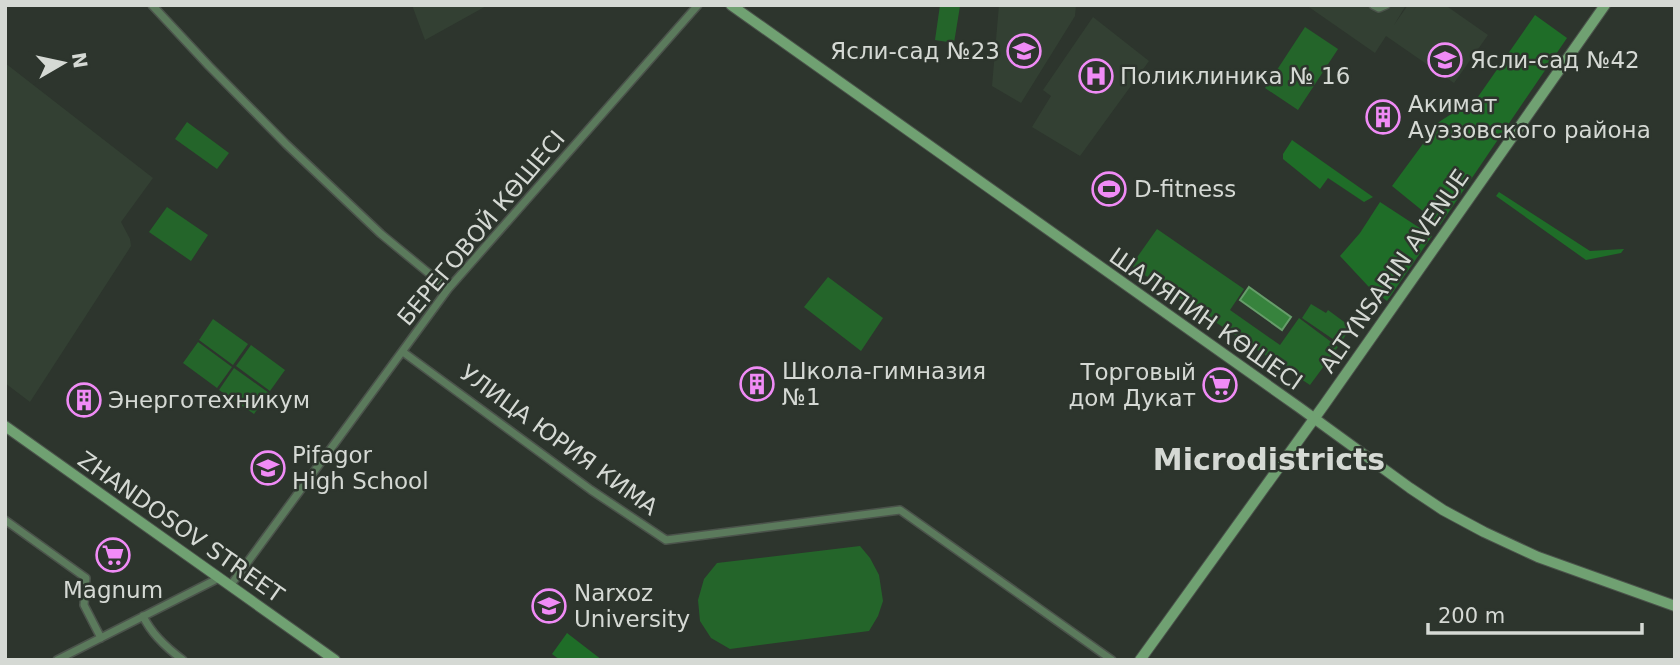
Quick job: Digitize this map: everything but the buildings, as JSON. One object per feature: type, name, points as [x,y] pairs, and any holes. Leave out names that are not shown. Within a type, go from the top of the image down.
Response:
[{"type":"main road","name":"ШАЛЯПИН КӨШЕСІ","points":[[731,5],[1443,510],[1484,532],[1561,566],[1675,606]]},
{"type":"main road","name":"ALTYNSARIN AVENUE","points":[[1140,660],[1605,5]]},
{"type":"main road","name":"ZHANDOSOV STREET","points":[[5,426],[335,660]]},
{"type":"street","points":[[152,5],[286,144],[381,234],[449,289]]},
{"type":"street","name":"БЕРЕГОВОЙ КӨШЕСІ","points":[[230,586],[449,289],[698,5]]},
{"type":"street","points":[[1373,5],[1379,8],[1386,5]]},
{"type":"street","name":"УЛИЦА ЮРИЯ КИМА","points":[[403,352],[591,490],[666,540],[900,510],[1112,660]]},
{"type":"street","points":[[5,520],[86,578],[84,605],[101,638]]},
{"type":"street","points":[[57,660],[219,578]]},
{"type":"street","points":[[143,616],[148,626],[183,660]]},
{"type":"shaded area","points":[[412,5],[488,5],[425,40]]},
{"type":"shaded area","points":[[940,5],[960,6],[954,43],[935,40]]},
{"type":"shaded area","name":"Ясли-сад №23","points":[[999,5],[1076,5],[1075,16],[1021,103],[992,86]]},
{"type":"shaded area","name":"Ясли-сад №42","points":[[1306,5],[1406,5],[1394,25],[1408,5],[1445,5],[1488,35],[1454,83],[1386,36],[1375,53]]},
{"type":"shaded area","points":[[1535,15],[1567,38],[1440,225],[1392,186],[1439,122],[1459,109],[1466,114]]},
{"type":"shaded area","name":"Поликлиника № 16","points":[[1093,17],[1149,61],[1080,156],[1032,127],[1051,96],[1043,90]]},
{"type":"shaded area","points":[[1305,27],[1338,49],[1298,110],[1265,88]]},
{"type":"shaded area","points":[[5,63],[153,178],[121,222],[131,246],[30,402],[5,383]]},
{"type":"shaded area","points":[[187,122],[229,153],[217,169],[175,139]]},
{"type":"shaded area","points":[[1292,140],[1373,197],[1364,202],[1328,178],[1320,189],[1283,159],[1283,154]]},
{"type":"shaded area","points":[[1499,192],[1590,251],[1624,249],[1621,253],[1586,260],[1496,196]]},
{"type":"shaded area","points":[[1380,202],[1432,236],[1387,301],[1368,286],[1340,256],[1360,233]]},
{"type":"shaded area","points":[[167,207],[208,235],[191,261],[149,232]]},
{"type":"shaded area","points":[[1157,229],[1244,289],[1230,310],[1280,345],[1299,318],[1338,347],[1310,385],[1131,266]]},
{"type":"shaded area","points":[[828,277],[883,318],[861,351],[804,307]]},
{"type":"shaded area","points":[[1249,287],[1291,317],[1282,330],[1240,300]]},
{"type":"shaded area","points":[[1311,304],[1326,313],[1328,310],[1351,327],[1340,344],[1302,318]]},
{"type":"shaded area","points":[[213,319],[248,344],[233,365],[199,340]]},
{"type":"shaded area","points":[[198,342],[232,367],[217,388],[183,363]]},
{"type":"shaded area","points":[[251,345],[285,370],[270,391],[236,366]]},
{"type":"shaded area","points":[[234,368],[269,393],[254,414],[219,390]]},
{"type":"shaded area","points":[[860,546],[879,575],[883,601],[869,631],[730,649],[711,638],[700,621],[698,600],[704,579],[717,563]]},
{"type":"shaded area","points":[[567,633],[602,660],[560,660],[552,654]]},
{"type":"place","name":"Ясли-сад №23","points":[[1024,51]]},
{"type":"place","name":"Ясли-сад №42","points":[[1445,60]]},
{"type":"place","name":"Поликлиника № 16","points":[[1096,76]]},
{"type":"place","name":"Акимат Ауэзовского района","points":[[1383,117]]},
{"type":"place","name":"D-fitness","points":[[1109,189]]},
{"type":"place","name":"Школа-гимназия №1","points":[[757,384]]},
{"type":"place","name":"Торговый дом Дукат","points":[[1220,385]]},
{"type":"place","name":"Энерготехникум","points":[[84,400]]},
{"type":"place","name":"Pifagor High School","points":[[268,468]]},
{"type":"place","name":"Magnum","points":[[113,555]]},
{"type":"place","name":"Narxoz University","points":[[549,606]]},
{"type":"district","name":"Microdistricts","points":[[1269,459]]}]
